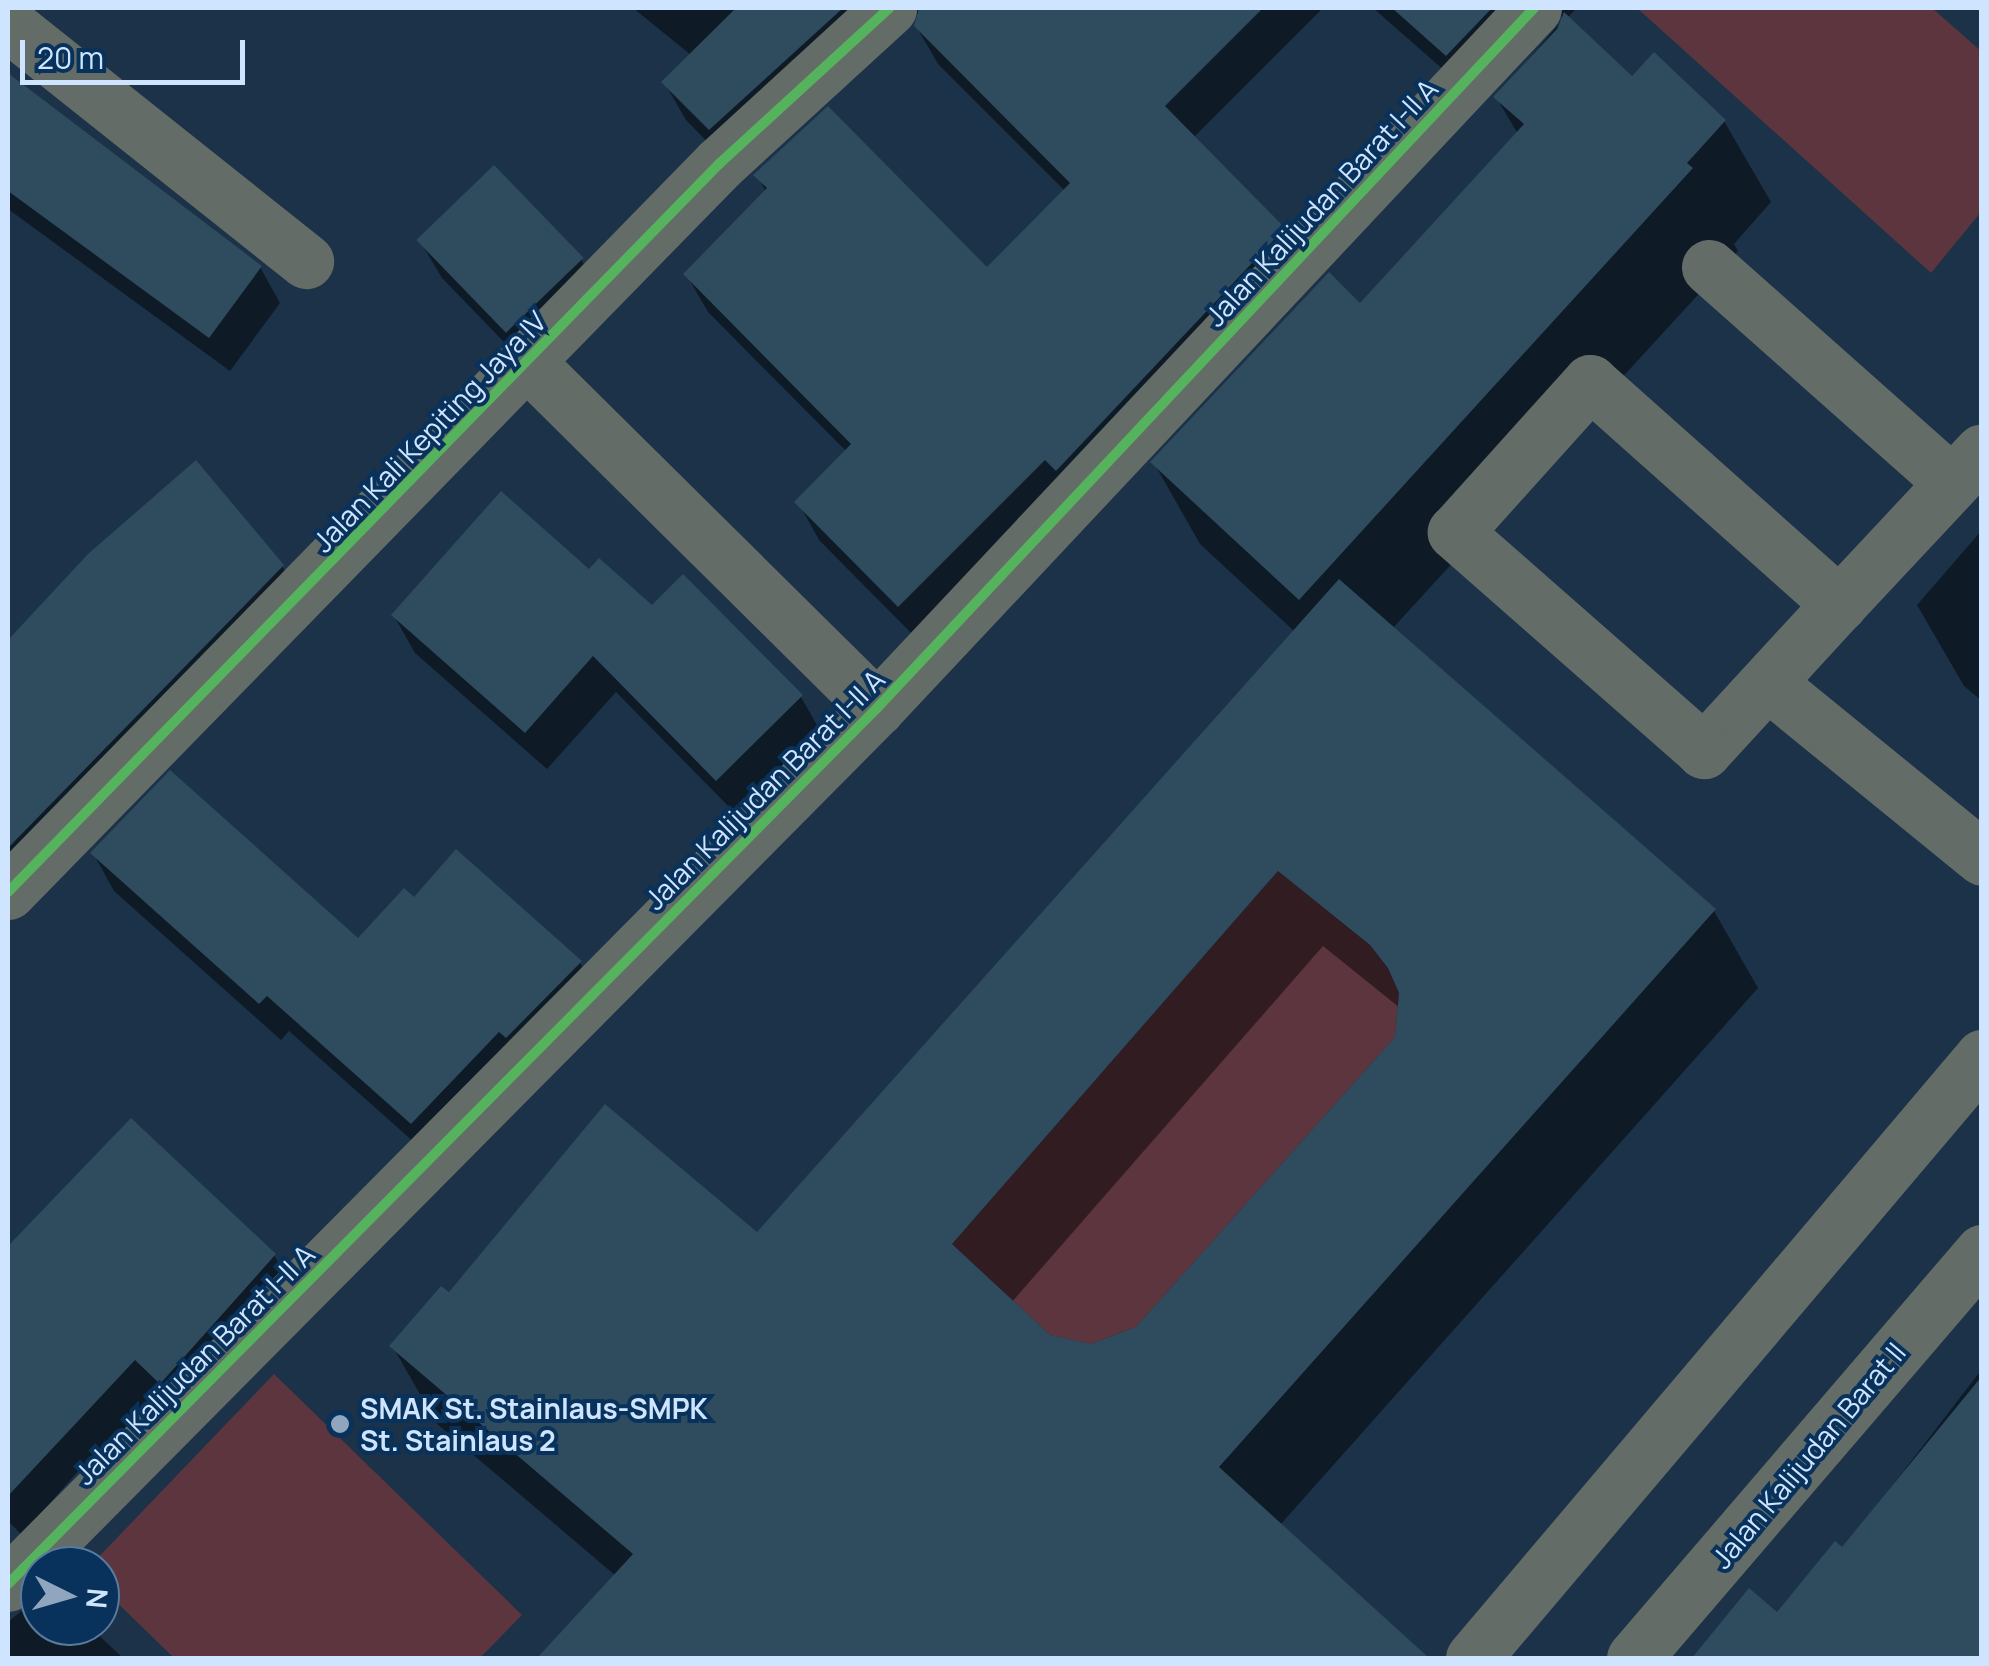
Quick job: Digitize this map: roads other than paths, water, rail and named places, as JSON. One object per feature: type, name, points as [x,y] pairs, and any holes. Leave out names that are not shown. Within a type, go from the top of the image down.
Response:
[{"type":"street","name":"Jalan Kali Kepiting Jaya IV","points":[[8,892],[719,164],[889,8]]},
{"type":"street","name":"Jalan Kalijudan Barat I-II A","points":[[8,1584],[877,708],[1534,8]]},
{"type":"street","points":[[8,24],[306,261]]},
{"type":"street","points":[[1709,267],[1967,467],[1704,752],[1455,532],[1590,382],[1839,604]]},
{"type":"street","points":[[528,363],[877,708]]},
{"type":"street","points":[[1769,684],[1982,858]]},
{"type":"street","points":[[1473,1658],[1982,1057]]},
{"type":"street","name":"Jalan Kalijudan Barat II","points":[[1634,1658],[1982,1252]]},
{"type":"place","name":"SMAK St. Stainlaus-SMPK St. Stainlaus 2","points":[[340,1424]]}]
